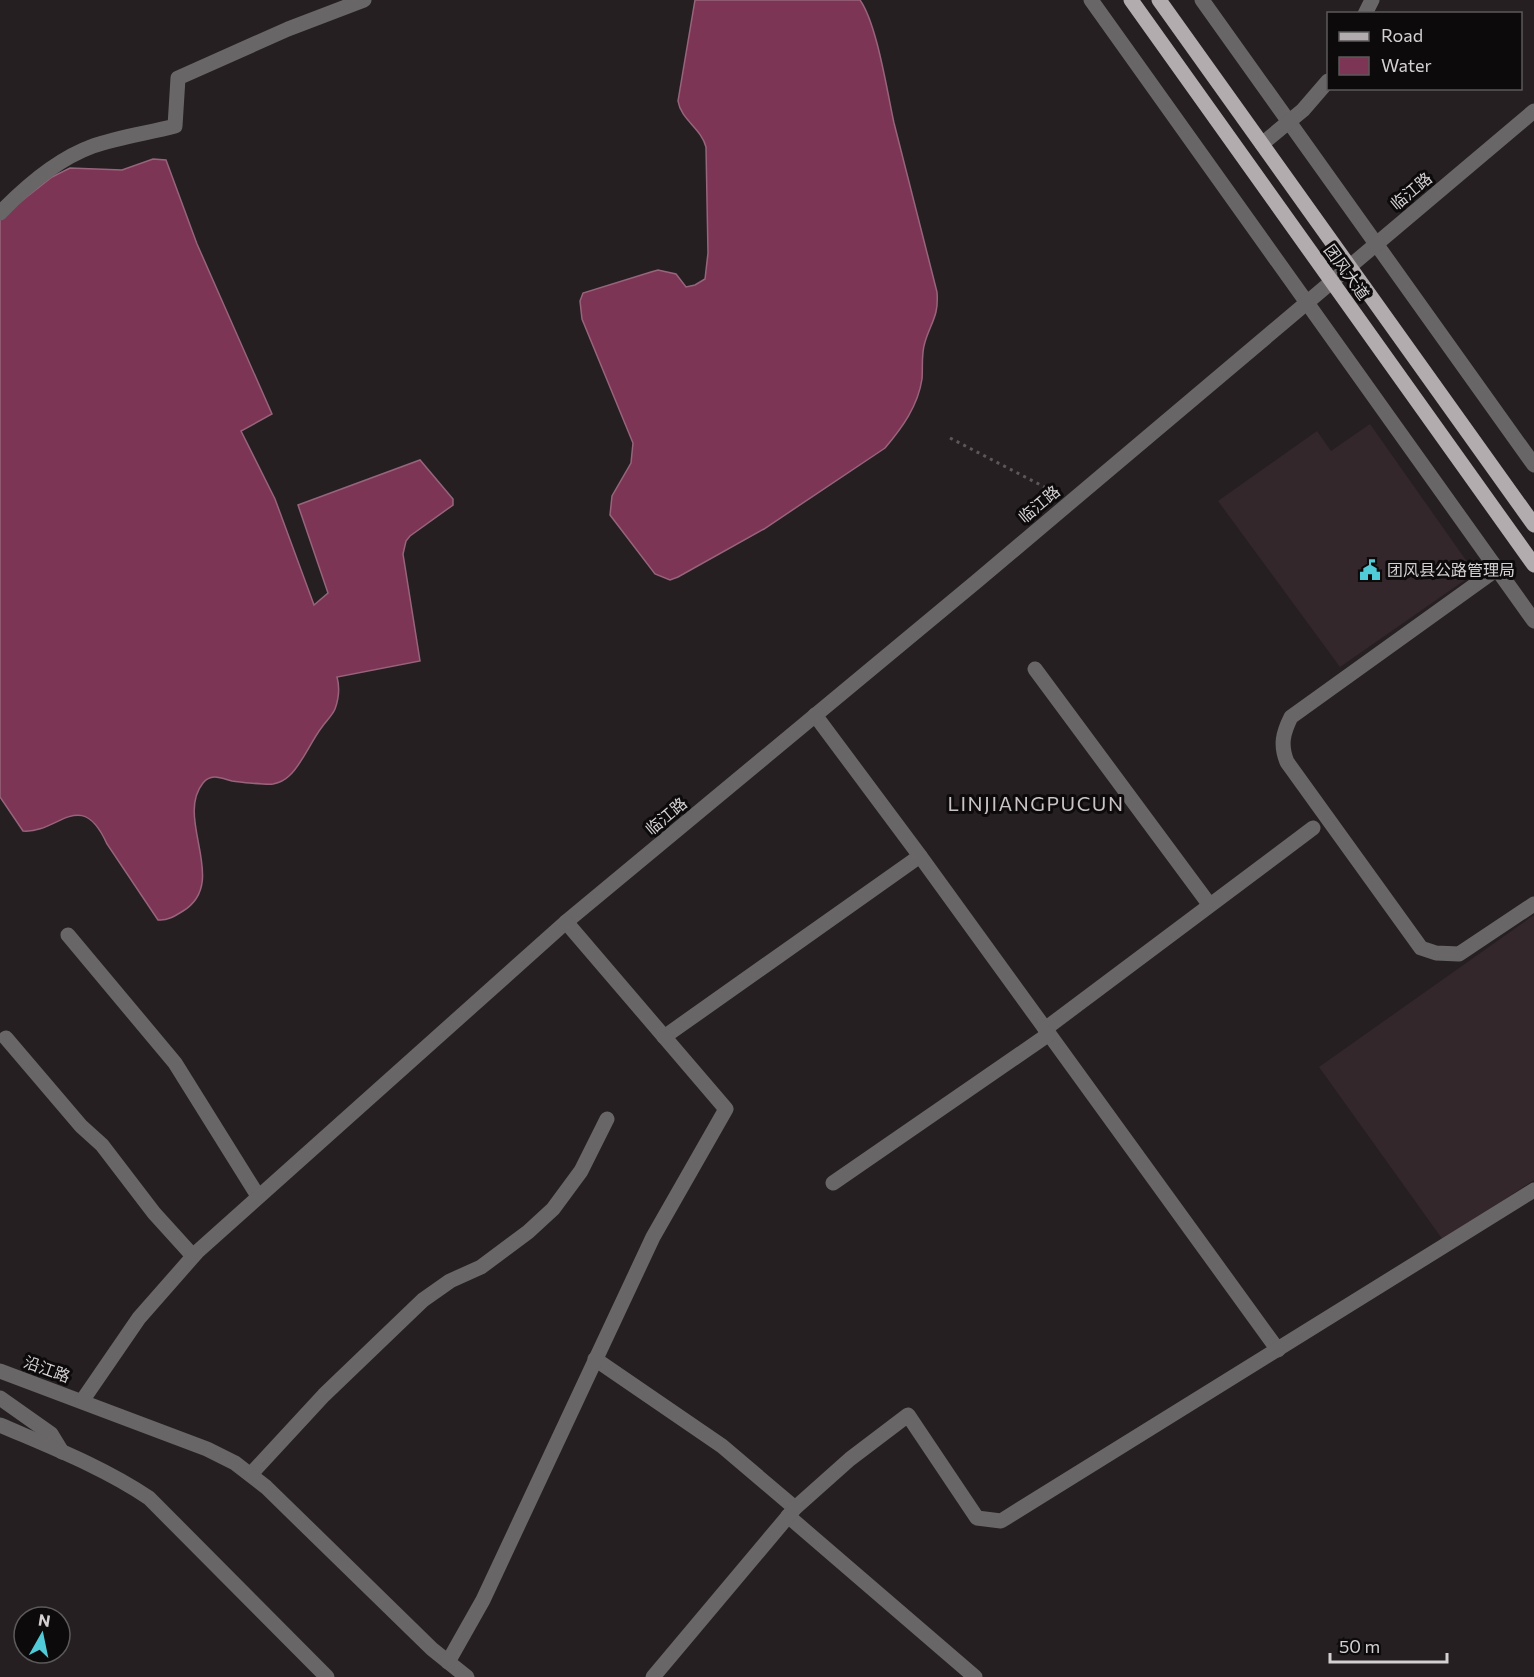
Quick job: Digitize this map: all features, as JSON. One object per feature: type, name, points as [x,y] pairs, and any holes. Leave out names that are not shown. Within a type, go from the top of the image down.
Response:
[{"type":"main road","name":"团风大道","points":[[1131,0],[1534,565]]},
{"type":"main road","name":"团风大道","points":[[1159,0],[1534,525]]},
{"type":"street","points":[[0,213],[37,178],[75,154],[94,146],[175,126],[178,78],[288,29],[364,0]]},
{"type":"street","points":[[1091,0],[1534,621]]},
{"type":"street","points":[[1202,0],[1534,465]]},
{"type":"street","points":[[1262,144],[1312,102],[1327,83]]},
{"type":"street","name":"临江路","points":[[82,1401],[139,1318],[193,1256],[566,922],[1534,111]]},
{"type":"street","points":[[1497,569],[1291,717],[1285,730],[1282,750],[1287,762],[1421,948],[1436,953],[1459,954],[1534,904]]},
{"type":"street","points":[[1035,669],[1209,904]]},
{"type":"street","points":[[815,715],[1278,1350]]},
{"type":"street","points":[[833,1183],[1047,1032],[1209,904],[1313,828]]},
{"type":"street","points":[[664,1037],[920,856]]},
{"type":"street","points":[[448,1662],[483,1600],[653,1238],[726,1109],[566,922]]},
{"type":"street","points":[[68,935],[176,1063],[258,1196]]},
{"type":"street","points":[[6,1038],[81,1126],[102,1145],[154,1213],[193,1256]]},
{"type":"street","points":[[251,1474],[324,1395],[423,1300],[450,1281],[481,1267],[553,1209],[581,1171],[606,1119]]},
{"type":"street","points":[[653,1677],[792,1512],[850,1459],[908,1415],[977,1518],[1001,1521],[1534,1190]]},
{"type":"street","points":[[596,1359],[722,1446],[975,1677]]},
{"type":"street","name":"沿江路","points":[[0,1371],[207,1449],[235,1463],[251,1474],[432,1649],[467,1677]]},
{"type":"street","points":[[0,1398],[51,1434],[62,1452]]},
{"type":"street","points":[[0,1425],[130,1485],[149,1498],[327,1677]]},
{"type":"path","points":[[950,438],[1049,488],[1070,502]]},
{"type":"shaded area","name":"团风县公路管理局","points":[[1370,424],[1475,573],[1340,667],[1218,501],[1317,431],[1331,451]]},
{"type":"shaded area","points":[[1534,915],[1534,1180],[1443,1240],[1319,1067]]},
{"type":"water","points":[[695,0],[860,0],[872,25],[894,123],[937,292],[937,300],[936,313],[924,347],[922,379],[917,398],[903,424],[885,448],[764,529],[670,580],[655,574],[610,515],[612,496],[631,463],[633,443],[582,319],[580,301],[583,293],[658,270],[676,274],[686,287],[705,279],[708,253],[706,147],[700,134],[683,114],[678,101]]},
{"type":"water","points":[[153,159],[166,160],[197,244],[272,414],[241,431],[275,499],[314,605],[328,593],[298,505],[420,460],[453,499],[453,505],[410,536],[406,541],[403,554],[420,661],[337,677],[339,693],[334,712],[298,766],[283,780],[265,784],[213,777],[203,783],[196,798],[194,814],[202,867],[202,884],[196,899],[183,911],[171,918],[161,920],[158,920],[97,827],[88,818],[78,815],[68,817],[36,830],[23,831],[0,797],[0,218],[52,177],[70,168],[122,170]]},
{"type":"place","name":"团风县公路管理局","points":[[1370,570]]},
{"type":"district","name":"LINJIANGPUCUN","points":[[1036,804]]}]
